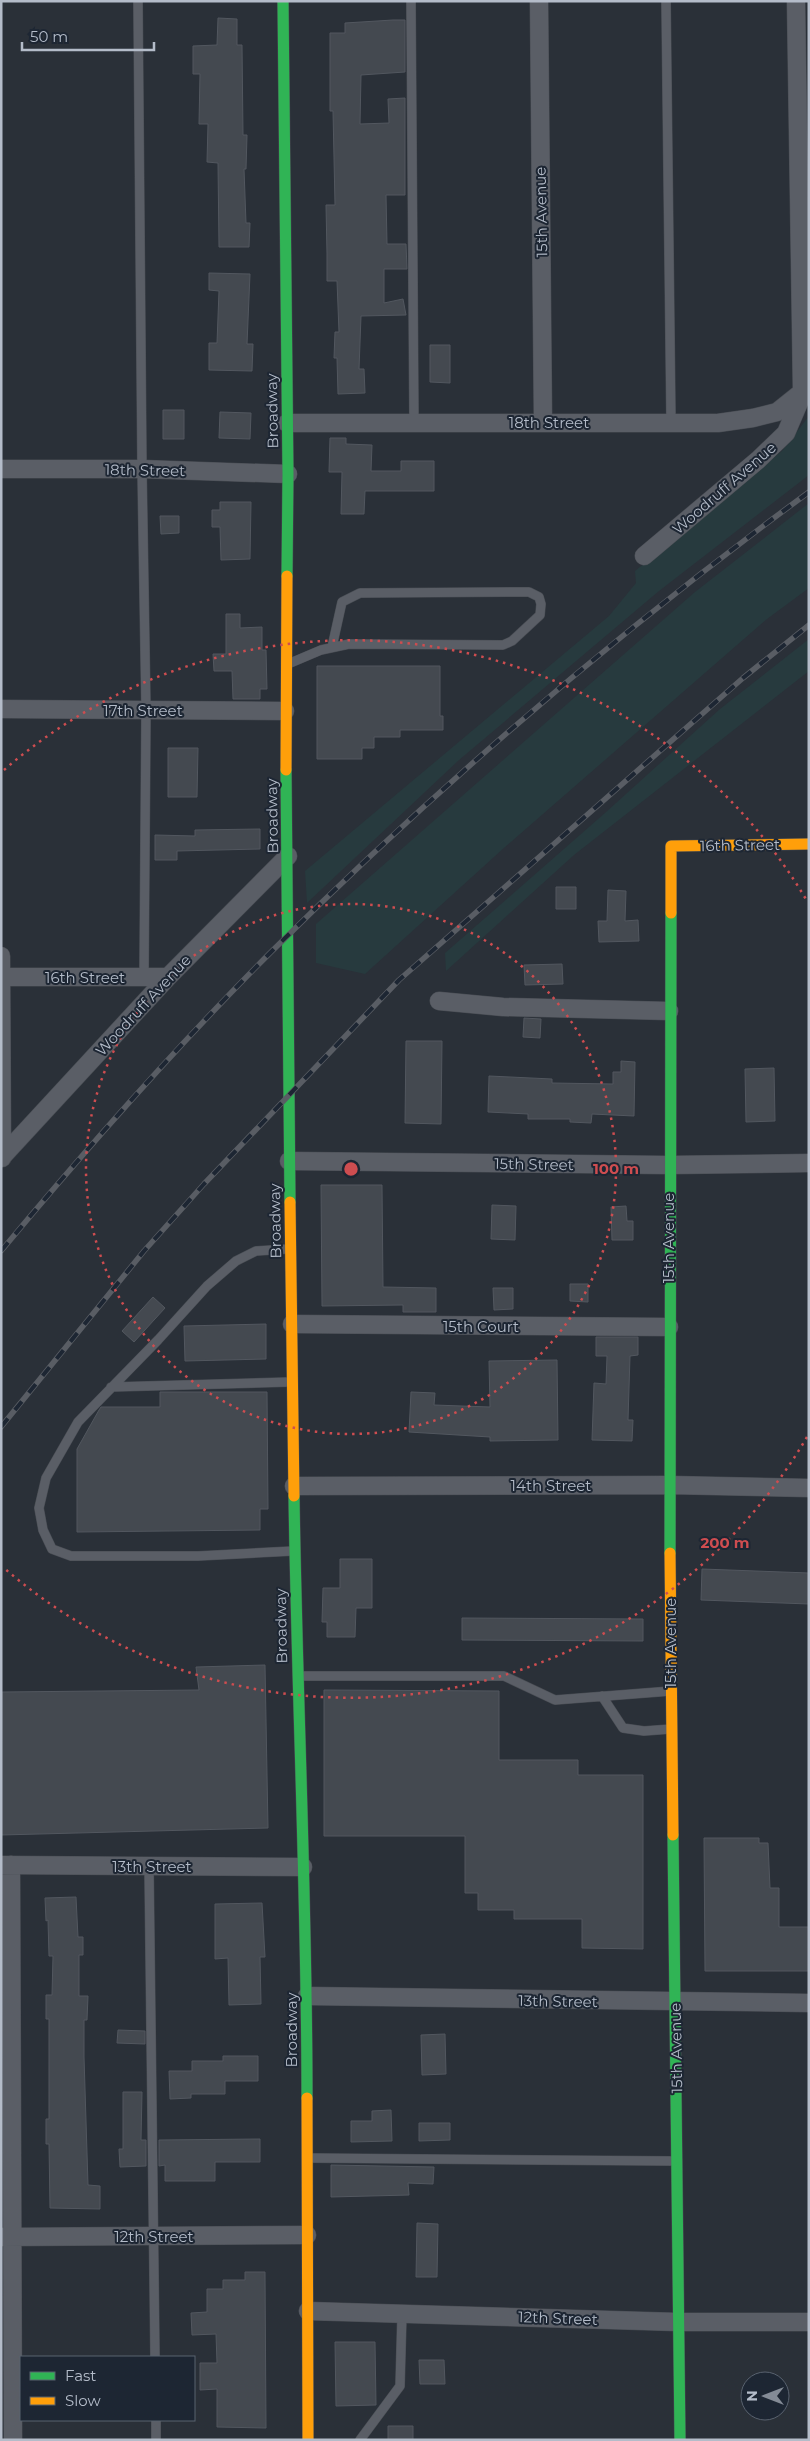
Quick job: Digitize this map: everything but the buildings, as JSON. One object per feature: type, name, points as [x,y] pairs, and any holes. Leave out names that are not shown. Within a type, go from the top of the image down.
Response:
[{"type":"main road","name":"Broadway","points":[[283,1],[288,423],[284,711],[288,856],[289,1161],[297,1676],[307,1996],[308,2440]]},
{"type":"main road","name":"16th Street","points":[[671,846],[809,844]]},
{"type":"main road","name":"15th Avenue","points":[[671,846],[668,1165],[670,1691],[680,2440]]},
{"type":"street","name":"15th Avenue","points":[[539,1],[543,422]]},
{"type":"street","name":"Woodruff Avenue","points":[[644,556],[758,460],[786,433],[805,390],[796,1]]},
{"type":"street","name":"18th Street","points":[[288,423],[718,423],[754,418],[777,412],[805,390]]},
{"type":"street","name":"18th Street","points":[[1,469],[142,469],[288,474]]},
{"type":"street","name":"17th Street","points":[[1,709],[284,711]]},
{"type":"street","name":"Woodruff Avenue","points":[[2,1158],[168,977],[288,856]]},
{"type":"street","points":[[1,956],[2,1158]]},
{"type":"street","name":"16th Street","points":[[2,976],[168,977]]},
{"type":"street","points":[[439,1001],[503,1007],[669,1011]]},
{"type":"street","name":"15th Street","points":[[289,1161],[668,1165],[809,1163]]},
{"type":"street","name":"15th Court","points":[[292,1324],[669,1327]]},
{"type":"street","name":"14th Street","points":[[294,1486],[670,1485],[809,1488]]},
{"type":"street","points":[[6,1866],[7,2237],[13,2440]]},
{"type":"street","name":"13th Street","points":[[6,1866],[303,1868]]},
{"type":"street","name":"13th Street","points":[[307,1996],[675,2003],[809,2003]]},
{"type":"street","name":"12th Street","points":[[7,2237],[307,2236]]},
{"type":"street","name":"12th Street","points":[[308,2312],[678,2322],[809,2322]]},
{"type":"lane","points":[[138,1],[146,710],[144,977]]},
{"type":"lane","points":[[411,1],[414,423]]},
{"type":"lane","points":[[666,1],[671,422]]},
{"type":"lane","points":[[285,665],[332,646],[349,644],[503,645],[512,641],[540,615],[542,604],[539,596],[529,592],[360,593],[342,602],[332,646]]},
{"type":"lane","points":[[291,1249],[256,1251],[236,1261],[207,1286],[158,1340],[78,1422],[46,1478],[39,1508],[43,1530],[52,1549],[71,1556],[198,1556],[295,1551]]},
{"type":"lane","points":[[111,1387],[293,1382]]},
{"type":"lane","points":[[297,1676],[504,1676],[555,1700],[670,1691]]},
{"type":"lane","points":[[602,1696],[623,1728],[644,1730],[671,1729]]},
{"type":"lane","points":[[149,1866],[155,2356]]},
{"type":"lane","points":[[307,2158],[677,2160]]},
{"type":"lane","points":[[360,2440],[400,2386],[402,2314]]},
{"type":"lane","points":[[156,2421],[156,2440]]},
{"type":"green space","points":[[809,416],[809,475],[659,591],[459,760],[307,903],[305,871],[609,616],[636,583],[635,571],[782,451]]},
{"type":"green space","points":[[809,503],[809,588],[767,619],[505,847],[365,974],[316,963],[316,924],[695,592]]},
{"type":"green space","points":[[809,639],[809,671],[574,855],[446,971],[445,953],[720,709]]},
{"type":"railway","points":[[1,1251],[166,1061],[270,953],[398,830],[531,712],[599,655],[738,545],[809,492]]},
{"type":"railway","points":[[1,1427],[144,1251],[204,1184],[399,980],[743,678],[809,625]]},
{"type":"traffic: fast","points":[[283,1],[288,474],[287,576]]},
{"type":"traffic: fast","points":[[286,770],[290,1202]]},
{"type":"traffic: fast","points":[[670,1553],[671,913]]},
{"type":"traffic: fast","points":[[294,1496],[307,2098]]},
{"type":"traffic: fast","points":[[673,1835],[680,2440]]},
{"type":"traffic: slow","points":[[286,770],[287,576]]},
{"type":"traffic: slow","points":[[671,913],[671,846],[809,844]]},
{"type":"traffic: slow","points":[[290,1202],[294,1496]]},
{"type":"traffic: slow","points":[[670,1553],[673,1835]]},
{"type":"traffic: slow","points":[[307,2098],[308,2440]]}]
